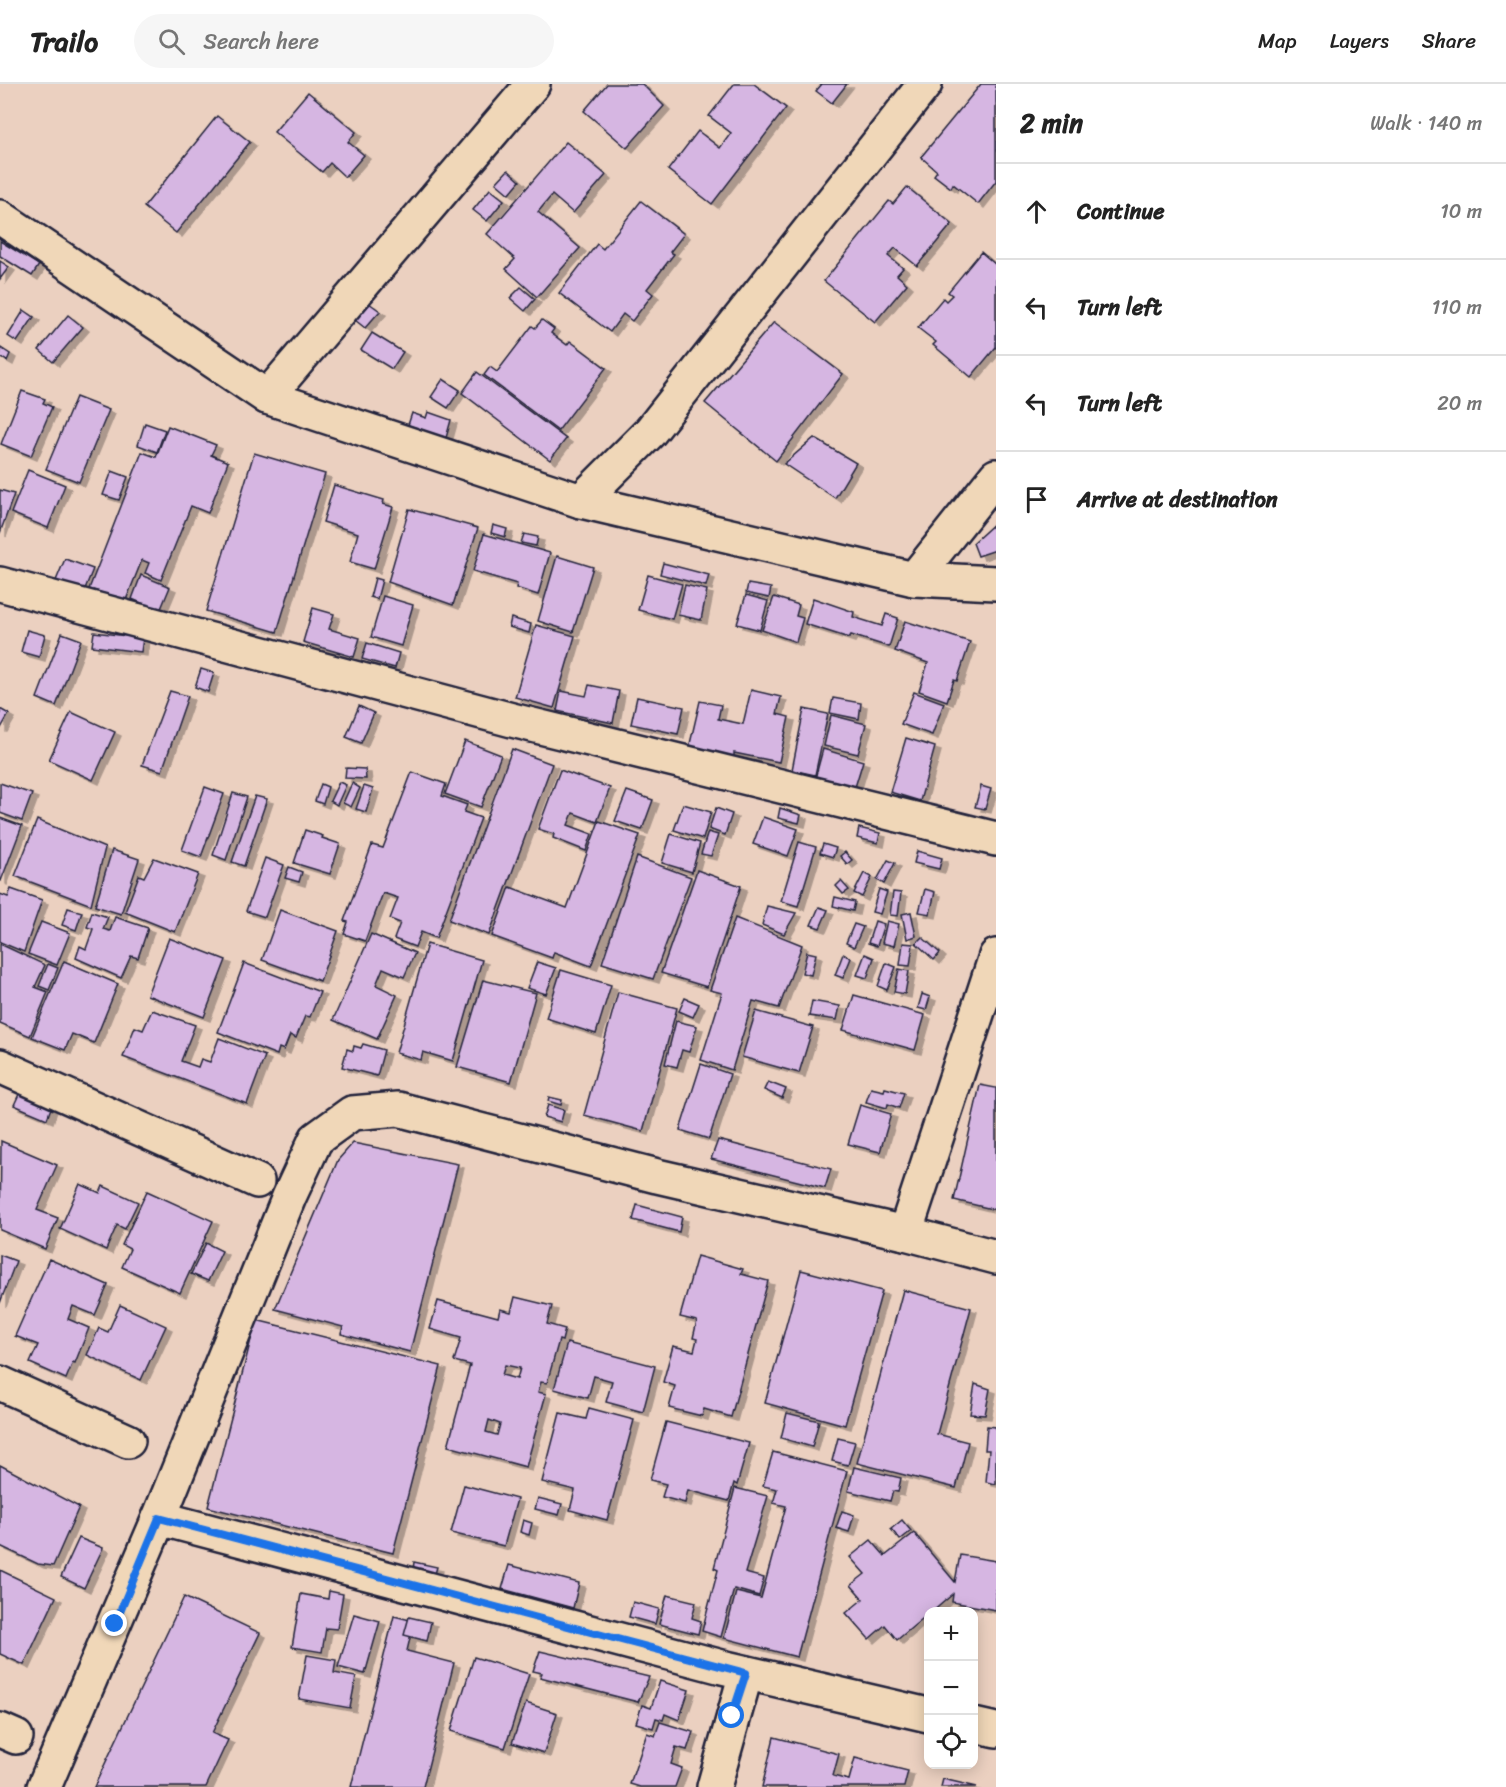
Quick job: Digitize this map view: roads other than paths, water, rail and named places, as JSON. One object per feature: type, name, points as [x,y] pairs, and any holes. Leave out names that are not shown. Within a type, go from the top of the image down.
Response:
[{"type":"street","points":[[267,397],[533,84]]},
{"type":"street","points":[[581,501],[650,432],[926,84]]},
{"type":"street","points":[[0,217],[267,397],[581,501],[914,579],[996,583]]},
{"type":"street","points":[[914,579],[996,476]]},
{"type":"street","points":[[0,584],[512,720],[996,839]]},
{"type":"street","points":[[905,1233],[996,956]]},
{"type":"street","points":[[0,1066],[257,1181]]},
{"type":"street","points":[[44,1787],[159,1518],[289,1197],[316,1139],[352,1113],[398,1109],[657,1176],[905,1233],[996,1257]]},
{"type":"street","points":[[0,1383],[128,1441]]},
{"type":"street","points":[[159,1518],[746,1673],[924,1714]]},
{"type":"street","points":[[714,1787],[746,1673]]},
{"type":"street","points":[[978,1726],[996,1730]]}]
